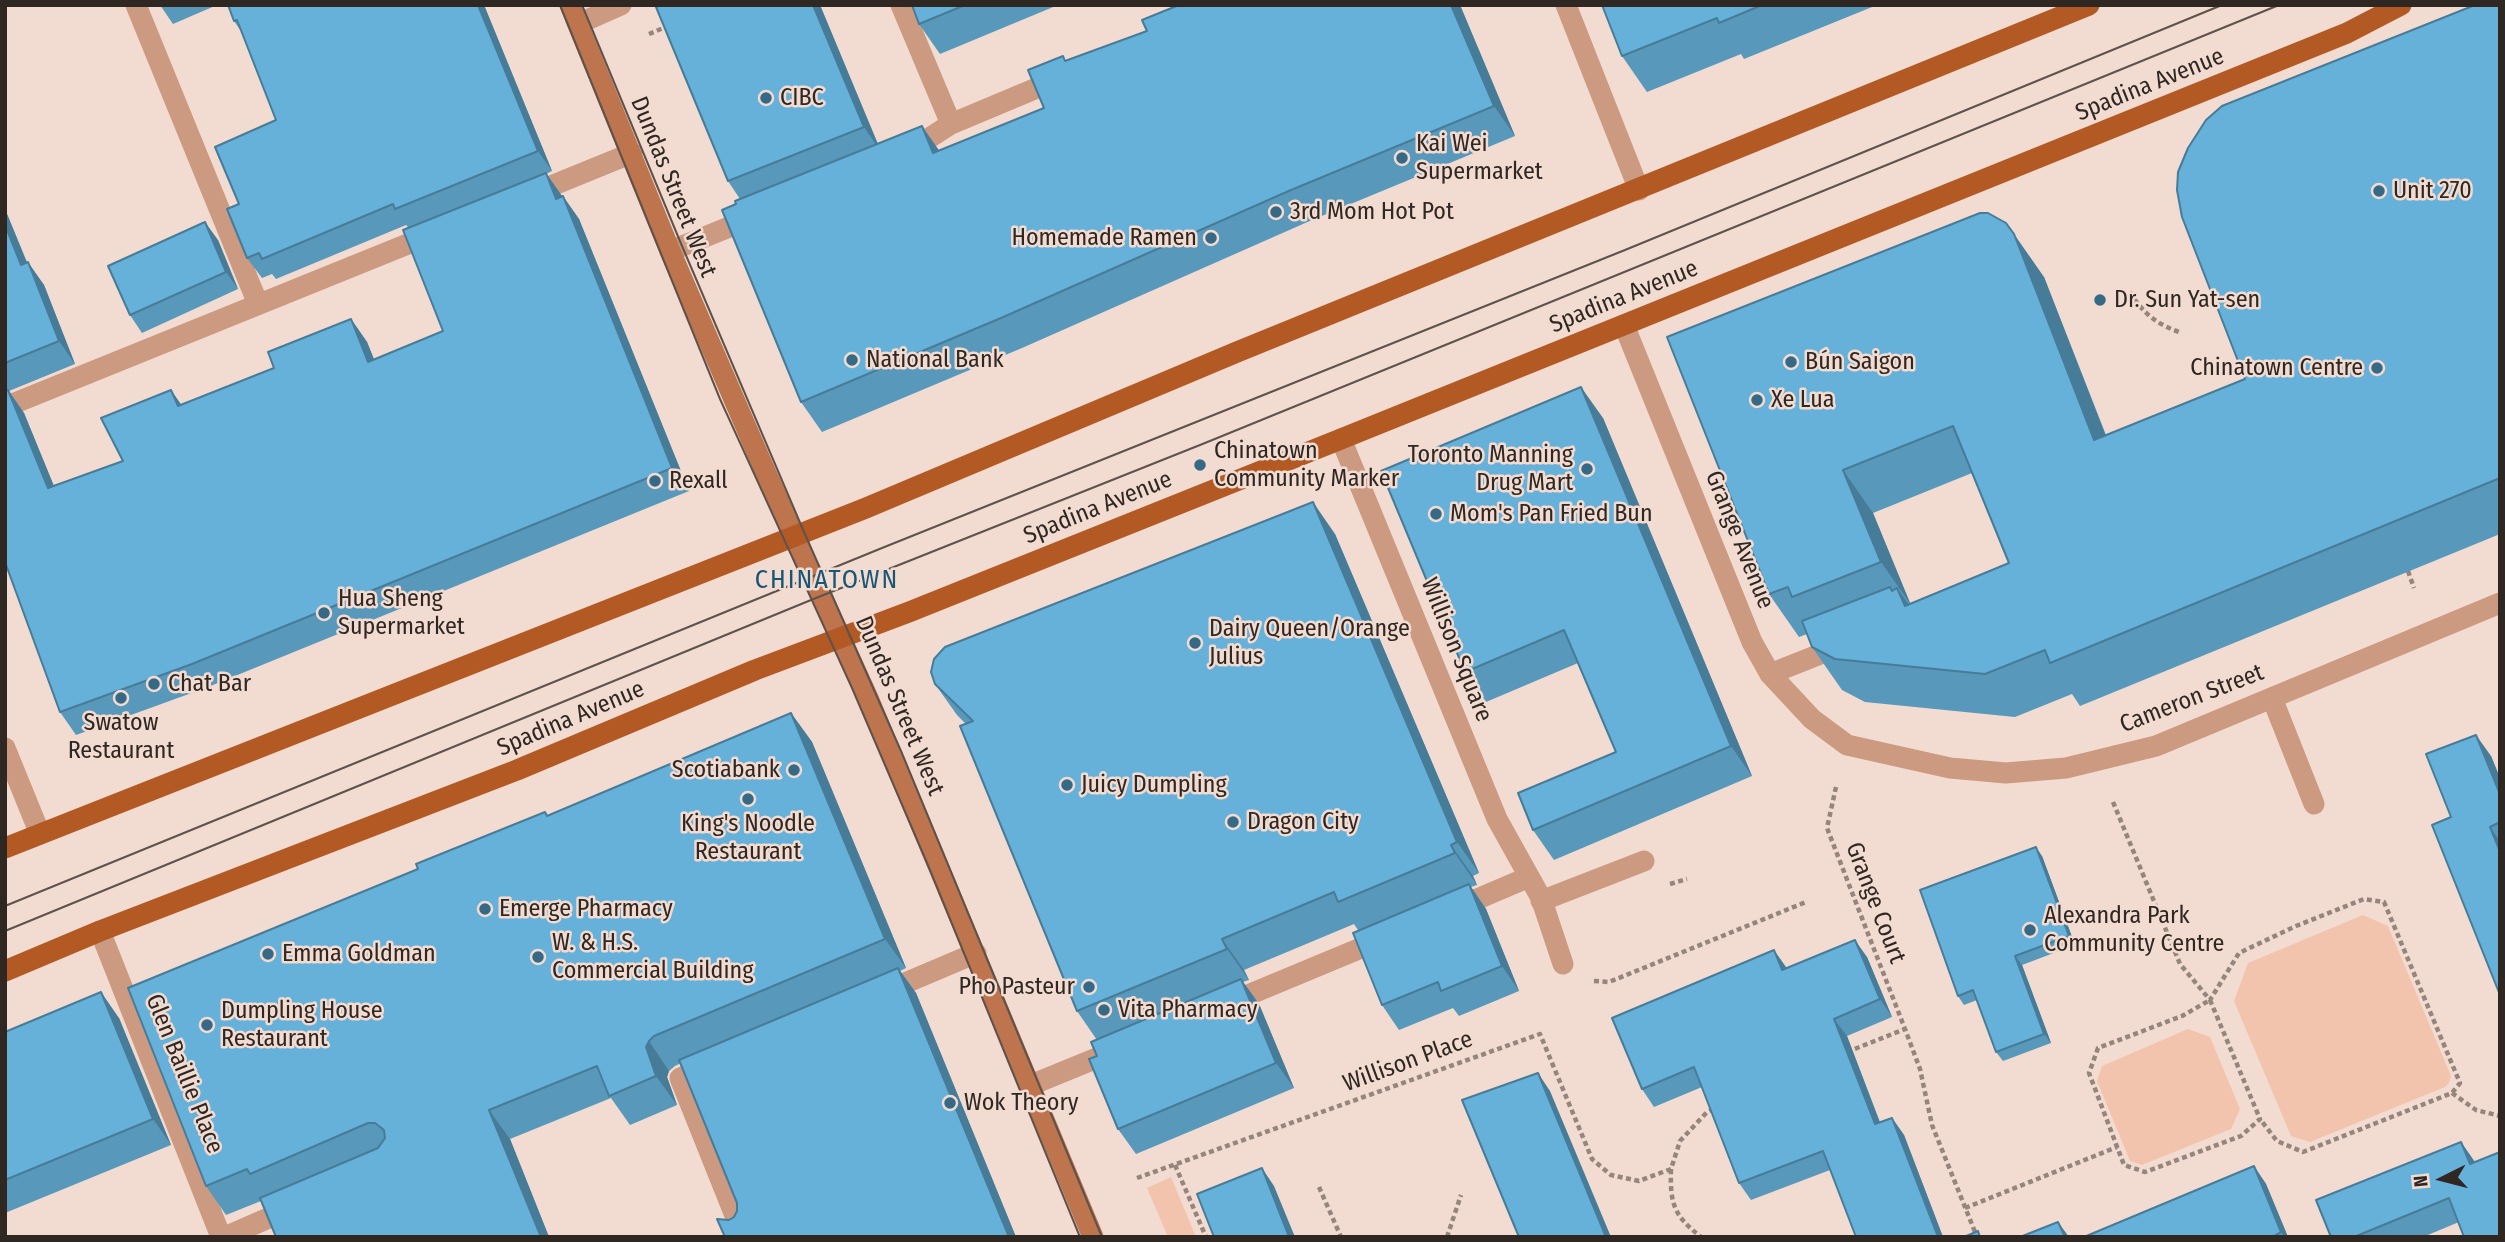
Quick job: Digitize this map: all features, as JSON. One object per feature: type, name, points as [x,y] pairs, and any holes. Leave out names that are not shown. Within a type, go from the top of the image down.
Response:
[{"type":"main road","points":[[5,848],[793,536],[2089,5]]},
{"type":"main road","name":"Spadina Avenue","points":[[5,971],[100,931],[517,770],[755,670],[1624,325],[2347,33],[2392,7]]},
{"type":"main road","name":"Dundas Street West","points":[[574,14],[670,251],[793,536],[841,638],[976,953],[1093,1237]]},
{"type":"street","points":[[136,5],[258,304]]},
{"type":"street","points":[[574,14],[621,5]]},
{"type":"street","points":[[901,5],[951,124]]},
{"type":"street","points":[[1566,5],[1639,190]]},
{"type":"street","points":[[892,162],[951,124],[1087,67]]},
{"type":"street","points":[[514,201],[632,153]]},
{"type":"street","points":[[670,251],[767,212]]},
{"type":"street","points":[[5,407],[450,227]]},
{"type":"street","name":"Grange Avenue","points":[[1624,325],[1752,642],[1770,674],[1812,719],[1847,745]]},
{"type":"street","name":"Willison Square","points":[[1341,439],[1497,819],[1541,901],[1563,964]]},
{"type":"street","name":"Cameron Street","points":[[1847,745],[1950,768],[2006,773],[2066,768],[2156,746],[2500,603]]},
{"type":"street","points":[[1770,674],[1866,636]]},
{"type":"street","points":[[2272,698],[2314,804]]},
{"type":"street","points":[[5,748],[40,834]]},
{"type":"street","points":[[1541,901],[1644,861]]},
{"type":"street","points":[[1437,916],[1529,877]]},
{"type":"street","name":"Glen Baillie Place","points":[[100,931],[223,1237]]},
{"type":"street","points":[[1199,1015],[1399,932]]},
{"type":"street","points":[[871,998],[976,953]]},
{"type":"street","points":[[1031,1085],[1138,1041]]},
{"type":"street","points":[[727,1058],[680,1079],[742,1233]]},
{"type":"street","points":[[223,1237],[309,1201]]},
{"type":"path","points":[[649,34],[671,25]]},
{"type":"path","points":[[2130,292],[2139,307],[2151,319],[2182,333]]},
{"type":"path","points":[[2408,571],[2414,588]]},
{"type":"path","name":"Grange Court","points":[[1836,787],[1826,828],[1920,1069],[1932,1125],[1977,1237]]},
{"type":"path","points":[[2113,802],[2180,964],[2210,1000],[2260,1119],[2277,1140],[2303,1152],[2452,1093],[2460,1083],[2384,902],[2364,899],[2296,926],[2239,953],[2210,1000],[2182,1016],[2098,1048],[2089,1073],[2124,1165],[2145,1172],[2241,1136],[2260,1119]]},
{"type":"path","points":[[1585,976],[1591,980],[1609,982],[1806,902]]},
{"type":"path","points":[[1845,1053],[1905,1029]]},
{"type":"path","name":"Willison Place","points":[[1138,1178],[1540,1034],[1592,1159],[1611,1175],[1639,1181],[1671,1169]]},
{"type":"path","points":[[2452,1093],[2476,1110],[2500,1116]]},
{"type":"path","points":[[1701,1237],[1682,1223],[1670,1196],[1671,1169],[1680,1141],[1707,1112],[1717,1107]]},
{"type":"path","points":[[1965,1208],[2117,1146]]},
{"type":"path","points":[[1175,1165],[1206,1237]]},
{"type":"path","points":[[1318,1187],[1341,1237]]},
{"type":"path","points":[[1447,1237],[1461,1195]]},
{"type":"shaded area","points":[[2363,915],[2388,926],[2451,1076],[2445,1087],[2310,1142],[2291,1136],[2234,1001],[2248,963]]},
{"type":"shaded area","points":[[2188,1029],[2210,1037],[2240,1109],[2231,1129],[2142,1165],[2130,1161],[2097,1081],[2102,1066]]},
{"type":"shaded area","points":[[1171,1177],[1196,1237],[1168,1237],[1147,1188]]},
{"type":"building","points":[[228,5],[478,5],[538,151],[395,209],[393,204],[262,259],[259,253],[247,258],[227,209],[239,204],[215,147],[276,120],[237,20],[234,21]]},
{"type":"building","points":[[813,5],[864,127],[728,181],[656,7]]},
{"type":"building","points":[[912,5],[965,5],[919,24]]},
{"type":"building","points":[[1179,5],[1451,5],[1494,106],[1291,190],[1001,318],[801,402],[722,210],[736,204],[735,201],[922,126],[933,153],[1044,108],[1028,70],[1063,56],[1065,61],[1147,31],[1142,20]]},
{"type":"building","points":[[1602,5],[1762,5],[1719,23],[1717,18],[1622,56]]},
{"type":"building","name":"Chinatown Centre","points":[[2475,5],[2500,5],[2500,478],[2050,663],[2045,650],[1985,674],[1835,659],[1812,647],[1802,621],[1890,587],[1892,591],[1897,588],[1905,606],[2009,563],[1953,426],[1843,470],[1881,562],[1792,597],[1788,587],[1769,594],[1667,337],[1980,213],[1988,213],[2006,223],[2014,234],[2094,440],[2245,379],[2182,217],[2177,190],[2178,172],[2188,148],[2206,120],[2222,106]]},
{"type":"building","points":[[546,173],[556,199],[563,196],[672,468],[192,664],[60,712],[5,562],[5,391],[8,390],[48,488],[123,461],[101,418],[171,390],[178,406],[274,368],[268,352],[351,319],[368,362],[443,331],[403,230]]},
{"type":"building","points":[[205,222],[226,272],[130,315],[108,266]]},
{"type":"building","points":[[5,225],[21,265],[28,262],[59,341],[5,363]]},
{"type":"building","points":[[1581,387],[1731,746],[1533,830],[1518,793],[1616,752],[1564,630],[1465,672],[1381,471]]},
{"type":"building","name":"Dragon City","points":[[1313,502],[1457,842],[1451,845],[1455,853],[1338,902],[1334,892],[1222,939],[1227,949],[1077,1011],[960,726],[973,721],[935,684],[931,672],[934,659],[945,647]]},
{"type":"building","points":[[791,713],[885,939],[654,1036],[646,1047],[656,1076],[609,1096],[597,1066],[489,1110],[541,1237],[276,1237],[260,1198],[378,1148],[385,1138],[384,1130],[375,1123],[368,1123],[250,1174],[247,1169],[206,1186],[128,988],[418,869],[416,864],[545,812],[547,816]]},
{"type":"building","points":[[2476,735],[2500,794],[2500,822],[2490,827],[2500,852],[2500,995],[2432,825],[2451,817],[2426,754]]},
{"type":"building","points":[[2036,847],[2069,936],[2015,956],[2044,1034],[1996,1052],[1973,990],[1958,996],[1920,890]]},
{"type":"building","points":[[1469,884],[1502,966],[1441,991],[1438,982],[1382,1005],[1353,933]]},
{"type":"building","points":[[1855,940],[1880,999],[1834,1019],[1875,1124],[1892,1118],[1938,1237],[1856,1237],[1823,1151],[1739,1183],[1694,1067],[1642,1089],[1612,1018],[1774,950],[1782,970]]},
{"type":"building","points":[[898,968],[1009,1237],[725,1237],[717,1219],[729,1220],[734,1217],[737,1203],[679,1060]]},
{"type":"building","points":[[1241,979],[1276,1063],[1118,1129],[1089,1059],[1097,1056],[1091,1042]]},
{"type":"building","points":[[101,992],[153,1119],[5,1180],[5,1032]]},
{"type":"building","points":[[1538,1073],[1606,1237],[1519,1237],[1462,1100]]},
{"type":"building","points":[[2461,1142],[2470,1164],[2500,1152],[2500,1237],[2464,1237],[2449,1198],[2354,1237],[2331,1237],[2316,1200]]},
{"type":"building","points":[[2254,1166],[2281,1232],[2272,1237],[2084,1237]]},
{"type":"building","points":[[1262,1168],[1289,1237],[1214,1237],[1197,1194]]},
{"type":"building","points":[[2058,1222],[2065,1237],[2020,1237]]},
{"type":"building","points":[[1978,1231],[1980,1237],[1964,1237]]},
{"type":"tram line","points":[[560,5],[720,399],[852,688],[930,870],[1080,1237]]},
{"type":"tram line","points":[[582,5],[804,532],[901,751],[1102,1237]]},
{"type":"tram line","points":[[5,906],[882,548],[1625,250],[2222,5]]},
{"type":"tram line","points":[[5,931],[811,600],[1205,443],[2279,5]]},
{"type":"place","name":"CIBC","points":[[766,98]]},
{"type":"place","name":"Kai Wei Supermarket","points":[[1402,158]]},
{"type":"place","name":"Unit 270","points":[[2379,191]]},
{"type":"place","name":"3rd Mom Hot Pot","points":[[1276,212]]},
{"type":"place","name":"Homemade Ramen","points":[[1211,238]]},
{"type":"place","name":"Dr. Sun Yat-sen","points":[[2100,300]]},
{"type":"place","name":"National Bank","points":[[852,360]]},
{"type":"place","name":"Bún Saigon","points":[[1791,362]]},
{"type":"place","name":"Chinatown Centre","points":[[2377,368]]},
{"type":"place","name":"Xe Lua","points":[[1757,400]]},
{"type":"place","name":"Chinatown Community Marker","points":[[1200,465]]},
{"type":"place","name":"Toronto Manning Drug Mart","points":[[1587,469]]},
{"type":"place","name":"Rexall","points":[[655,481]]},
{"type":"place","name":"Mom's Pan Fried Bun","points":[[1436,514]]},
{"type":"place","name":"Hua Sheng Supermarket","points":[[324,613]]},
{"type":"place","name":"Dairy Queen/Orange Julius","points":[[1195,643]]},
{"type":"place","name":"Chat Bar","points":[[154,684]]},
{"type":"place","name":"Swatow Restaurant","points":[[121,698]]},
{"type":"place","name":"Scotiabank","points":[[794,770]]},
{"type":"place","name":"Juicy Dumpling","points":[[1067,785]]},
{"type":"place","name":"King's Noodle Restaurant","points":[[748,799]]},
{"type":"place","name":"Dragon City","points":[[1233,822]]},
{"type":"place","name":"Emerge Pharmacy","points":[[485,909]]},
{"type":"place","name":"Alexandra Park Community Centre","points":[[2030,930]]},
{"type":"place","name":"Emma Goldman","points":[[268,954]]},
{"type":"place","name":"W. & H.S. Commercial Building","points":[[538,957]]},
{"type":"place","name":"Pho Pasteur","points":[[1089,987]]},
{"type":"place","name":"Vita Pharmacy","points":[[1104,1010]]},
{"type":"place","name":"Dumpling House Restaurant","points":[[207,1025]]},
{"type":"place","name":"Wok Theory","points":[[950,1103]]},
{"type":"district","name":"CHINATOWN","points":[[827,581]]}]
